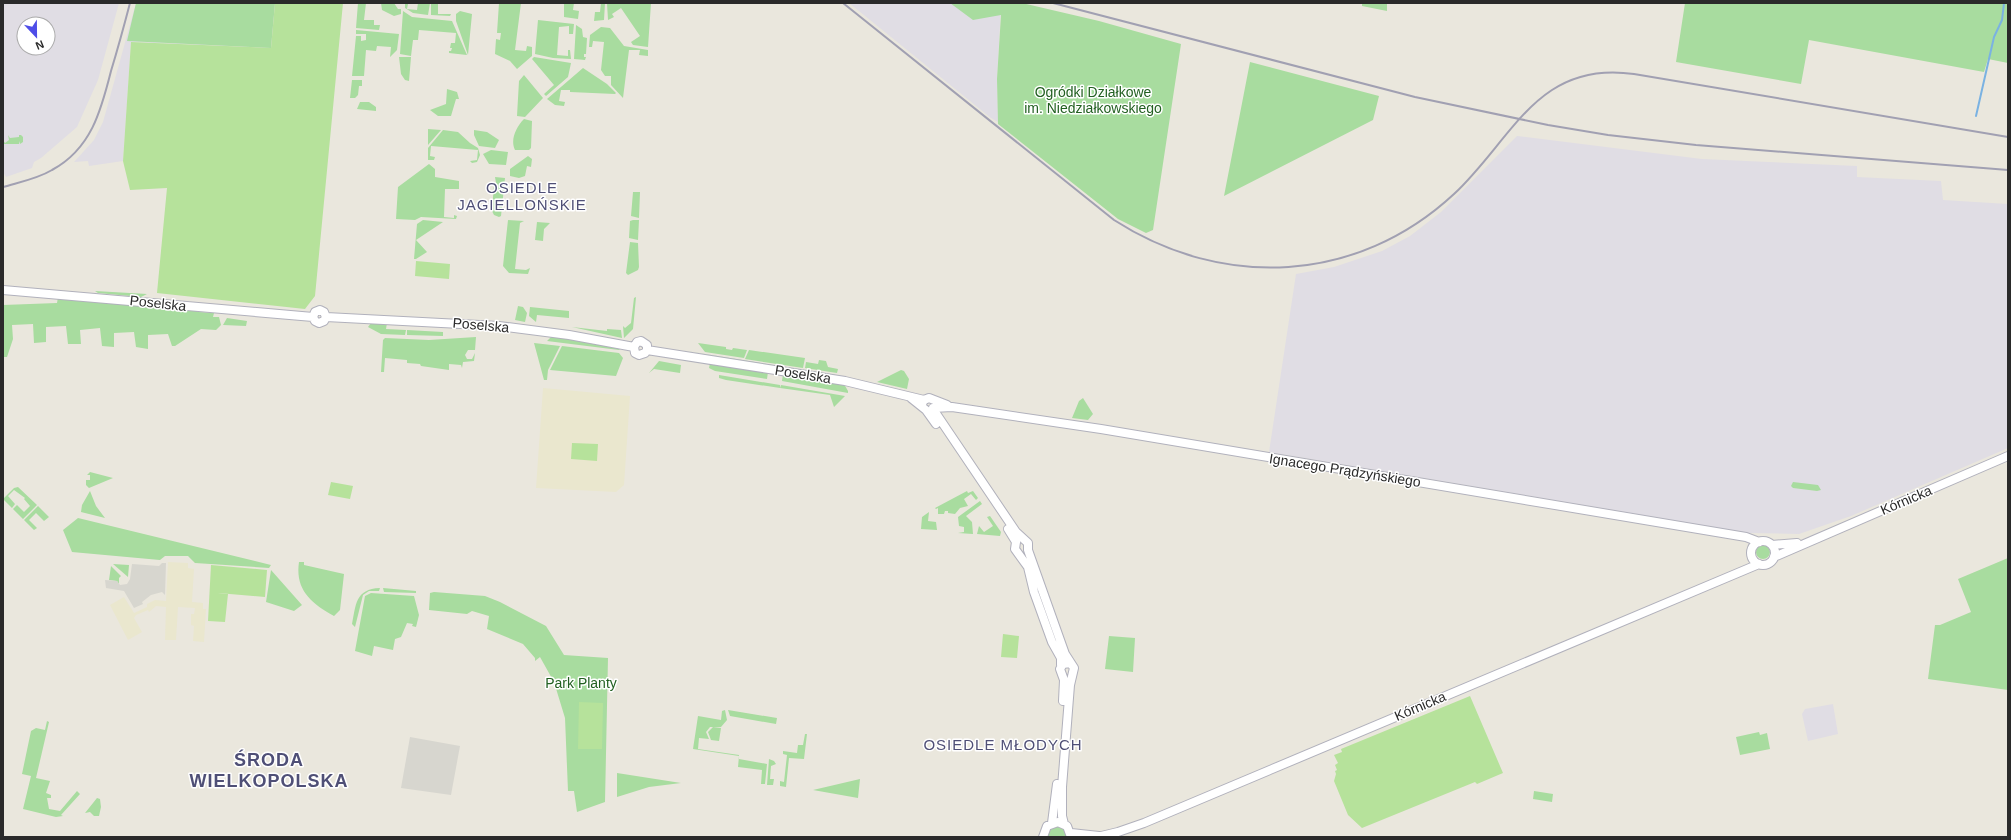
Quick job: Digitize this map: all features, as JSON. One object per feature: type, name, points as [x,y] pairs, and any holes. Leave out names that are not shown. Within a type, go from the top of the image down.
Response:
[{"type":"street","name":"Poselska","points":[[3,290],[313,317],[315,312],[320,310],[324,312],[326,316],[499,326],[569,335],[634,347],[635,353],[639,355],[645,353],[647,350],[870,385],[911,398],[929,406]]},
{"type":"street","name":"Ignacego Prądzyńskiego","points":[[929,406],[952,407],[1101,429],[1737,536],[1756,545]]},
{"type":"street","points":[[929,406],[1020,541]]},
{"type":"street","points":[[929,406],[1020,541],[1028,544],[1028,550],[1070,663],[1074,668],[1070,685],[1062,787],[1062,816],[1064,824],[1071,835]]},
{"type":"street","points":[[942,424],[944,414],[952,407]]},
{"type":"street","name":"Kórnicka","points":[[1774,556],[2008,456]]},
{"type":"street","points":[[1020,541],[1015,549],[1020,553],[1028,567],[1034,592],[1052,642],[1061,658],[1060,672],[1064,684],[1063,716],[1056,799],[1052,823]]},
{"type":"street","points":[[1767,541],[1772,545],[1774,556],[1769,562],[1759,564],[1752,557],[1756,545],[1767,541]]},
{"type":"street","name":"Kórnicka","points":[[1772,545],[1804,543]]},
{"type":"street","points":[[1020,553],[1024,553],[1028,550]]},
{"type":"street","name":"Kórnicka","points":[[1739,571],[1752,557]]},
{"type":"street","name":"Kórnicka","points":[[1071,835],[1098,837],[1144,823],[1739,571],[1759,564]]},
{"type":"street","points":[[1061,665],[1070,663]]},
{"type":"street","points":[[1062,675],[1067,677],[1072,675]]},
{"type":"street","points":[[1043,837],[1045,828],[1052,823],[1058,822],[1064,824]]},
{"type":"shaded area","points":[[3,3],[119,3],[98,80],[77,127],[41,158],[34,162],[32,168],[6,177],[3,172]]},
{"type":"shaded area","points":[[136,3],[275,3],[271,48],[131,42],[123,161],[89,166],[88,161],[74,162],[94,140],[103,122]]},
{"type":"shaded area","points":[[849,3],[983,3],[1001,8],[997,79],[998,122],[991,118]]},
{"type":"shaded area","points":[[1517,136],[1702,159],[1857,166],[1857,177],[1941,181],[1943,200],[2008,204],[2008,448],[1851,516],[1799,534],[1749,533],[1269,452],[1296,274],[1334,267],[1382,251],[1410,236],[1441,212]]},
{"type":"shaded area","points":[[543,388],[630,396],[624,485],[616,492],[536,488]]},
{"type":"shaded area","points":[[168,562],[188,563],[188,568],[194,569],[192,602],[203,603],[203,609],[206,609],[204,642],[193,641],[194,626],[191,625],[191,614],[194,614],[195,608],[178,607],[176,640],[165,640],[166,607],[156,606],[149,612],[148,610],[136,615],[134,618],[142,632],[128,640],[110,605],[124,597],[134,613],[147,607],[147,604],[155,600],[166,601]]},
{"type":"shaded area","points":[[162,563],[166,563],[165,595],[162,592],[151,595],[142,602],[143,604],[134,608],[124,591],[106,588],[105,580],[117,581],[120,585],[127,584],[130,579],[132,564],[159,566]]},
{"type":"shaded area","points":[[1833,704],[1838,734],[1808,741],[1802,714],[1805,709]]},
{"type":"shaded area","points":[[410,737],[460,746],[451,795],[401,788]]},
{"type":"green space","points":[[136,3],[275,3],[271,48],[127,41]]},
{"type":"green space","points":[[275,3],[343,3],[315,296],[305,309],[157,293],[167,188],[130,190],[123,161],[131,42],[271,48]]},
{"type":"green space","points":[[358,3],[366,3],[364,20],[374,20],[374,25],[380,25],[379,30],[356,28]]},
{"type":"green space","points":[[381,3],[394,3],[398,9],[401,9],[401,14],[394,16],[382,10]]},
{"type":"green space","points":[[418,3],[430,3],[428,15],[413,13],[405,8],[405,4],[408,4],[407,9],[417,10]]},
{"type":"green space","points":[[431,3],[438,3],[438,14],[451,14],[450,16],[431,15]]},
{"type":"green space","points":[[499,3],[521,3],[515,50],[526,51],[527,46],[532,47],[532,56],[517,69],[510,61],[495,54],[496,39],[500,40],[501,33],[497,33]]},
{"type":"green space","points":[[559,3],[574,3],[573,10],[579,11],[578,19],[564,17],[564,4]]},
{"type":"green space","points":[[601,3],[605,3],[604,20],[594,21],[595,12],[600,12]]},
{"type":"green space","points":[[607,3],[651,3],[648,47],[633,45],[631,42],[640,36],[621,8],[612,14],[614,17],[608,20]]},
{"type":"green space","name":"Ogródki Działkowe im. Niedziałkowskiego","points":[[950,3],[1022,3],[1099,21],[1181,44],[1153,230],[1146,233],[1118,219],[998,124],[997,79],[1001,15],[973,20]]},
{"type":"green space","points":[[1362,3],[1387,3],[1387,11],[1362,6]]},
{"type":"green space","points":[[1685,3],[2008,3],[2008,63],[1988,59],[1984,72],[1809,40],[1801,84],[1676,62]]},
{"type":"green space","points":[[403,11],[412,17],[452,21],[467,55],[449,53],[452,48],[450,48],[451,43],[455,43],[456,33],[419,30],[418,40],[413,40],[411,56],[400,54]]},
{"type":"green space","points":[[460,11],[472,14],[468,55],[456,21],[456,14]]},
{"type":"green space","points":[[538,20],[574,24],[573,34],[569,34],[569,26],[559,27],[557,55],[568,56],[568,50],[570,50],[571,59],[553,58],[535,54]]},
{"type":"green space","points":[[576,25],[582,29],[583,37],[587,38],[586,54],[584,54],[584,57],[586,57],[585,60],[574,59]]},
{"type":"green space","points":[[601,27],[610,28],[624,46],[648,50],[648,56],[639,55],[640,50],[629,50],[623,98],[611,85],[611,76],[605,76],[601,70],[604,42],[593,41],[592,47],[589,47],[590,35]]},
{"type":"green space","points":[[356,30],[399,34],[397,50],[390,57],[391,47],[377,46],[376,51],[366,50],[364,76],[352,76],[356,36],[361,36],[361,41],[366,40],[366,34],[356,34]]},
{"type":"green space","points":[[399,57],[411,57],[409,81],[405,80],[401,74]]},
{"type":"green space","points":[[534,57],[571,63],[568,77],[546,96],[544,94],[554,85],[532,59]]},
{"type":"green space","points":[[1250,62],[1379,96],[1373,120],[1224,196]]},
{"type":"green space","points":[[583,68],[607,84],[616,93],[570,92],[570,90],[561,90],[559,101],[565,102],[564,106],[555,105],[547,99]]},
{"type":"green space","points":[[524,75],[543,98],[525,117],[517,116],[519,81]]},
{"type":"green space","points":[[352,80],[362,80],[362,86],[359,86],[358,95],[355,98],[350,98]]},
{"type":"green space","points":[[447,89],[457,92],[459,99],[456,99],[451,116],[438,116],[430,110],[446,104]]},
{"type":"green space","points":[[360,102],[369,102],[376,107],[376,111],[357,109]]},
{"type":"green space","points":[[524,119],[532,121],[531,148],[529,150],[515,150],[513,142],[515,134]]},
{"type":"green space","points":[[428,129],[441,130],[428,145]]},
{"type":"green space","points":[[443,130],[458,132],[478,148],[480,155],[477,162],[472,163],[470,161],[477,160],[478,150],[431,146],[430,156],[435,157],[434,160],[428,160],[428,148]]},
{"type":"green space","points":[[474,130],[487,132],[499,140],[495,148],[479,146],[474,135]]},
{"type":"green space","points":[[8,135],[10,138],[19,137],[19,135],[21,135],[23,137],[23,142],[20,144],[19,141],[19,144],[3,144],[3,140],[5,143],[9,140]]},
{"type":"green space","points":[[491,150],[508,152],[506,165],[489,164],[483,154]]},
{"type":"green space","points":[[528,156],[532,159],[531,167],[527,166],[525,176],[519,178],[510,176],[510,169]]},
{"type":"green space","points":[[429,164],[435,169],[435,177],[459,181],[459,189],[445,189],[444,217],[454,218],[454,215],[457,216],[456,219],[421,217],[415,220],[396,219],[398,187]]},
{"type":"green space","points":[[495,177],[505,178],[501,216],[499,217],[494,215],[492,211],[494,183],[496,183]]},
{"type":"green space","points":[[633,192],[640,192],[639,218],[631,216]]},
{"type":"green space","points":[[423,220],[443,222],[416,240],[427,252],[414,259],[417,224]]},
{"type":"green space","points":[[508,220],[524,221],[520,223],[515,269],[526,270],[530,268],[528,274],[509,273],[503,266]]},
{"type":"green space","points":[[639,220],[638,240],[629,238],[630,221]]},
{"type":"green space","points":[[537,222],[550,223],[544,229],[543,241],[535,240]]},
{"type":"green space","points":[[630,242],[638,243],[639,267],[638,270],[628,275],[626,273]]},
{"type":"green space","points":[[416,261],[450,264],[449,279],[415,276]]},
{"type":"green space","points":[[95,291],[147,294],[141,297],[98,293]]},
{"type":"green space","points":[[58,297],[93,302],[194,309],[199,312],[214,313],[213,317],[219,317],[221,325],[216,330],[201,329],[175,346],[172,346],[168,334],[148,335],[148,349],[136,347],[134,332],[114,333],[114,347],[102,346],[100,328],[80,330],[81,344],[68,344],[66,326],[46,327],[46,342],[34,343],[33,324],[12,325],[13,339],[7,357],[3,357],[3,305],[57,303]]},
{"type":"green space","points":[[636,297],[633,329],[624,338],[623,326],[625,328],[631,323],[634,298]]},
{"type":"green space","points":[[518,306],[523,307],[527,313],[525,322],[515,320]]},
{"type":"green space","points":[[530,307],[569,311],[569,318],[537,315],[536,322],[529,316]]},
{"type":"green space","points":[[227,318],[247,321],[246,326],[223,325]]},
{"type":"green space","points":[[371,323],[387,323],[386,329],[406,330],[405,335],[381,334],[368,327]]},
{"type":"green space","points":[[572,327],[607,331],[607,329],[621,330],[622,338]]},
{"type":"green space","points":[[407,330],[443,332],[443,336],[407,335]]},
{"type":"green space","points":[[552,336],[621,348],[619,350],[547,341]]},
{"type":"green space","points":[[476,337],[475,350],[468,350],[465,355],[467,359],[472,359],[475,353],[474,361],[463,362],[462,368],[461,365],[449,364],[449,370],[407,363],[407,360],[385,358],[384,372],[381,372],[383,340],[385,338],[429,340]]},
{"type":"green space","points":[[534,343],[560,346],[548,370],[547,380],[544,380]]},
{"type":"green space","points":[[698,343],[726,347],[726,349],[732,350],[733,348],[747,350],[744,358],[705,352]]},
{"type":"green space","points":[[562,346],[619,353],[623,358],[616,376],[550,370]]},
{"type":"green space","points":[[680,350],[823,373],[836,375],[835,376]]},
{"type":"green space","points":[[749,350],[805,358],[803,368],[745,359]]},
{"type":"green space","points":[[819,360],[826,361],[828,367],[838,369],[837,373],[805,368],[806,362],[818,364]]},
{"type":"green space","points":[[659,361],[681,365],[680,373],[654,369],[649,373]]},
{"type":"green space","points":[[710,363],[768,372],[767,379],[715,371],[709,368]]},
{"type":"green space","points":[[901,370],[904,371],[909,379],[907,389],[877,382]]},
{"type":"green space","points":[[783,374],[844,384],[848,393],[782,381]]},
{"type":"green space","points":[[719,375],[780,385],[780,388],[726,380],[719,378]]},
{"type":"green space","points":[[781,385],[845,396],[834,407],[830,395],[780,388]]},
{"type":"green space","points":[[1083,398],[1093,414],[1088,420],[1072,418],[1079,401]]},
{"type":"green space","points":[[572,443],[598,444],[597,461],[571,459]]},
{"type":"green space","points":[[90,472],[113,478],[89,488],[86,485],[86,480],[90,480],[90,475],[87,475]]},
{"type":"green space","points":[[331,482],[353,486],[350,499],[328,495]]},
{"type":"green space","points":[[1793,482],[1818,485],[1821,490],[1817,491],[1793,488],[1791,486]]},
{"type":"green space","points":[[18,487],[37,505],[23,519],[13,509],[17,505],[24,512],[30,506],[24,499],[25,498],[14,490],[8,496],[15,504],[12,508],[3,499],[14,488]]},
{"type":"green space","points":[[90,491],[96,506],[105,518],[81,512],[82,505]]},
{"type":"green space","points":[[967,491],[968,493],[973,491],[978,498],[976,500],[971,494],[964,499],[968,506],[960,508],[955,514],[945,511],[944,514],[938,514],[938,508],[935,508]]},
{"type":"green space","points":[[980,501],[982,504],[966,516],[972,522],[973,534],[958,533],[964,532],[964,527],[959,526],[958,517]]},
{"type":"green space","points":[[38,506],[49,517],[44,521],[36,513],[29,520],[37,528],[34,530],[24,520]]},
{"type":"green space","points":[[929,512],[928,521],[936,522],[937,530],[921,529],[922,517]]},
{"type":"green space","points":[[990,516],[1001,532],[1000,536],[977,534],[979,526],[984,532],[993,526],[987,517]]},
{"type":"green space","points":[[78,518],[271,565],[269,568],[195,563],[188,556],[165,556],[160,560],[72,552],[63,530]]},
{"type":"green space","points":[[1763,545],[1768,547],[1770,552],[1768,557],[1763,559],[1758,557],[1756,552],[1758,547]]},
{"type":"green space","points":[[2008,558],[2008,690],[1928,679],[1935,625],[1940,625],[1971,612],[1958,579]]},
{"type":"green space","points":[[299,562],[304,562],[304,565],[344,574],[340,610],[334,616],[311,600],[302,588],[298,572]]},
{"type":"green space","points":[[113,564],[129,565],[128,577]]},
{"type":"green space","points":[[211,565],[267,570],[265,597],[218,593],[228,594],[225,622],[208,621]]},
{"type":"green space","points":[[111,566],[121,576],[119,578],[119,584],[117,581],[109,580]]},
{"type":"green space","points":[[271,570],[302,605],[294,611],[266,602]]},
{"type":"green space","points":[[380,588],[379,591],[369,591],[363,595],[355,627],[352,624],[358,599],[366,591]]},
{"type":"green space","points":[[383,588],[416,591],[416,593],[384,592]]},
{"type":"green space","name":"Park Planty","points":[[434,592],[485,596],[500,602],[546,626],[564,655],[608,658],[605,802],[577,812],[574,791],[568,791],[565,718],[554,682],[540,657],[535,661],[535,658],[523,644],[487,629],[489,616],[472,611],[467,614],[429,610],[430,593]]},
{"type":"green space","points":[[371,593],[414,596],[419,615],[416,627],[412,626],[413,624],[407,623],[401,637],[395,639],[393,650],[374,646],[372,656],[355,651],[365,596]]},
{"type":"green space","points":[[1003,634],[1019,636],[1017,658],[1001,657]]},
{"type":"green space","points":[[1109,636],[1135,638],[1133,672],[1105,669]]},
{"type":"green space","points":[[1470,696],[1503,773],[1477,784],[1475,782],[1362,828],[1348,815],[1334,781],[1336,774],[1335,771],[1337,770],[1335,765],[1338,763],[1334,755],[1342,752],[1341,749]]},
{"type":"green space","points":[[579,702],[603,703],[602,749],[578,749]]},
{"type":"green space","points":[[725,710],[727,720],[721,727],[710,727],[706,732],[709,739],[699,738],[698,749],[739,756],[693,749],[698,716],[721,720],[722,711]]},
{"type":"green space","points":[[728,710],[777,718],[776,724],[730,716]]},
{"type":"green space","points":[[47,721],[49,722],[36,778],[50,781],[46,793],[51,795],[51,798],[47,798],[49,809],[60,811],[77,791],[80,794],[61,815],[63,816],[56,817],[23,809],[31,776],[22,774],[31,731],[36,728],[45,730]]},
{"type":"green space","points":[[713,727],[721,728],[719,741],[711,740],[708,732]]},
{"type":"green space","points":[[1759,732],[1760,735],[1767,733],[1770,749],[1740,755],[1736,737]]},
{"type":"green space","points":[[805,734],[807,734],[804,759],[789,758],[786,787],[780,786],[780,781],[784,782],[787,755],[783,754],[783,751],[797,753],[798,745],[803,745]]},
{"type":"green space","points":[[739,756],[739,759],[767,764],[765,784],[761,784],[762,770],[738,767]]},
{"type":"green space","points":[[769,759],[774,761],[776,764],[771,766],[770,779],[774,779],[773,785],[767,785]]},
{"type":"green space","points":[[617,773],[681,783],[649,787],[617,797]]},
{"type":"green space","points":[[860,779],[858,798],[813,790]]},
{"type":"green space","points":[[1534,791],[1553,794],[1552,802],[1533,799]]},
{"type":"green space","points":[[97,798],[100,799],[101,807],[99,816],[94,816],[90,812],[85,813]]},
{"type":"green space","points":[[1059,826],[1065,830],[1067,837],[1047,837],[1049,829]]},
{"type":"waterway","points":[[1976,116],[1994,37],[2002,20],[2004,3]]},
{"type":"railway","points":[[3,187],[34,178],[52,170],[65,161],[85,140],[92,128],[103,100],[130,3]]},
{"type":"railway","points":[[843,3],[1114,220],[1156,243],[1199,258],[1244,266],[1288,267],[1333,260],[1375,246],[1416,224],[1454,194],[1475,172],[1511,128],[1530,108],[1550,91],[1573,79],[1601,73],[1634,74],[2008,137]]},
{"type":"railway","points":[[1053,3],[1415,97],[1548,125],[1608,135],[1696,145],[2008,170]]},
{"type":"district","name":"OSIEDLE JAGIELLOŃSKIE","points":[[522,196]]},
{"type":"district","name":"OSIEDLE MŁODYCH","points":[[1003,745]]},
{"type":"district","name":"ŚRODA WIELKOPOLSKA","points":[[269,770]]}]
